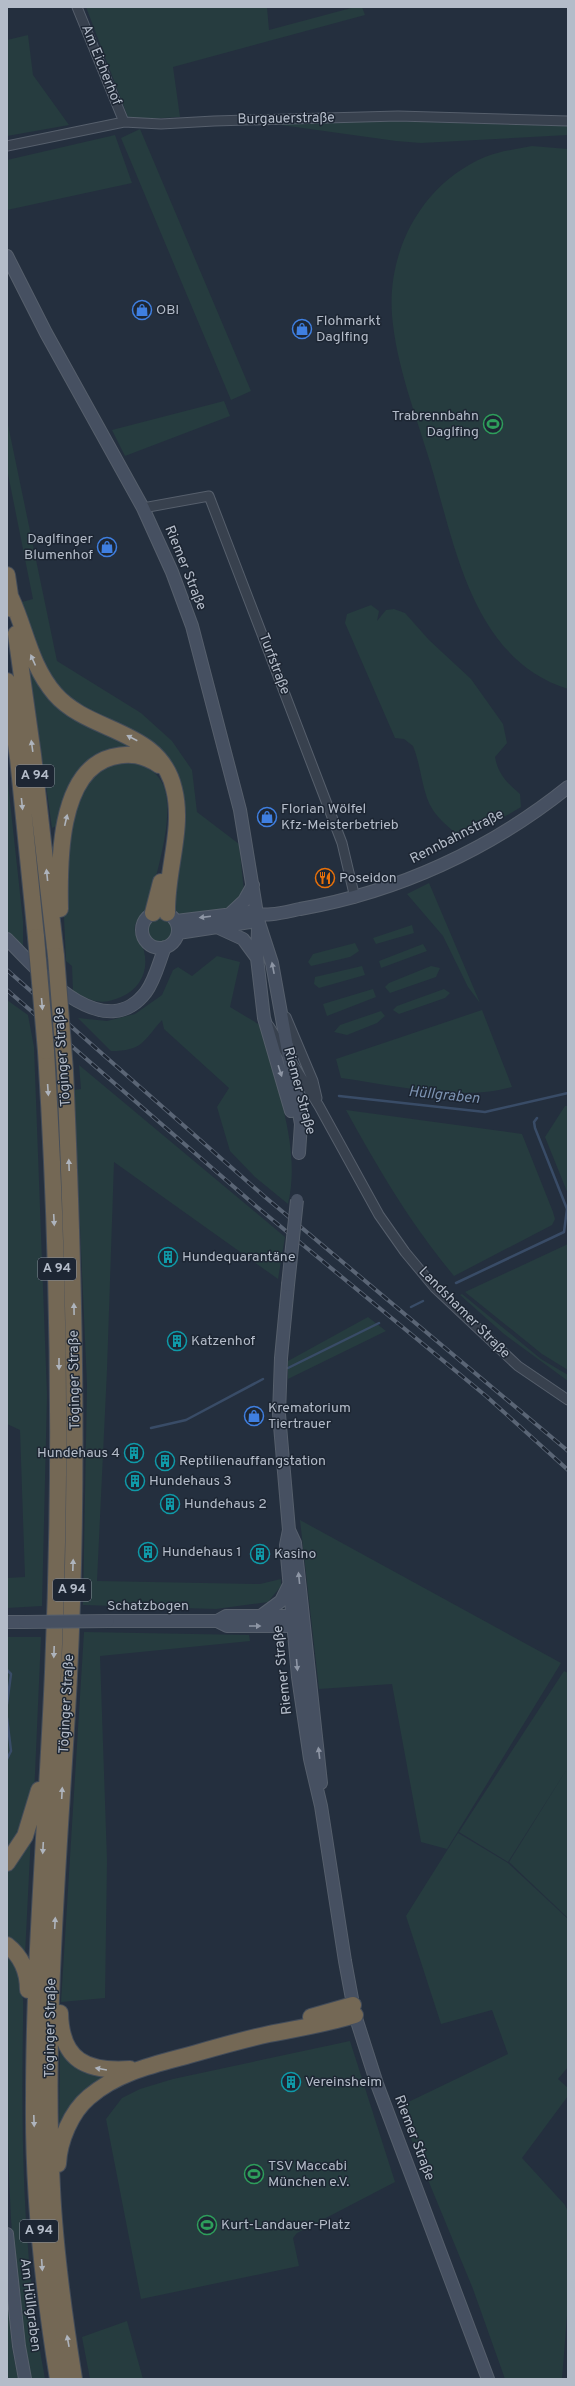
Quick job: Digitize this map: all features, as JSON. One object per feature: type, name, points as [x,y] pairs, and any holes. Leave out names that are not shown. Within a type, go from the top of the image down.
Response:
[{"type":"highway","name":"Töginger Straße","points":[[7,575],[33,755],[56,956],[65,1071],[76,1387],[74,1546],[52,1962],[50,2100],[52,2191],[58,2269],[74,2379]]},
{"type":"highway","points":[[11,598],[21,619],[34,662],[55,694],[76,711],[155,752],[169,774],[174,789],[177,812],[165,915]]},
{"type":"highway","name":"Töginger Straße","points":[[7,682],[18,758],[46,1051],[58,1341],[59,1487],[50,1725],[36,1969],[34,2082],[36,2176],[42,2271],[58,2379]]},
{"type":"highway","points":[[56,956],[61,945],[59,889],[65,826],[73,795],[79,783],[100,762],[127,753],[152,761],[169,774]]},
{"type":"highway","points":[[7,1863],[25,1836],[35,1807],[41,1780],[42,1737],[50,1725]]},
{"type":"highway","points":[[7,1944],[17,1953],[25,1970],[28,1985],[27,2058],[34,2082]]},
{"type":"highway","points":[[52,1962],[60,1981],[60,2029],[66,2045],[75,2056],[82,2063],[98,2069],[140,2068]]},
{"type":"highway","points":[[52,2191],[58,2177],[59,2154],[67,2128],[77,2111],[88,2097],[102,2088],[140,2068],[269,2034],[314,2026],[354,2010]]},
{"type":"street","name":"Am Eicherhof","points":[[77,7],[124,122]]},
{"type":"street","name":"Burgauerstraße","points":[[7,146],[124,122],[161,124],[214,120],[398,116],[568,120]]},
{"type":"street","name":"Riemer Straße","points":[[7,256],[46,333],[143,508],[172,572],[200,652],[240,810],[258,918],[272,963],[301,1124],[299,1153],[292,1115],[264,1018],[257,958],[258,918]]},
{"type":"street","name":"Turfstraße","points":[[143,508],[209,496],[342,843],[355,898]]},
{"type":"street","name":"Rennbahnstraße","points":[[178,933],[250,922],[258,918],[355,898],[439,866],[464,854],[505,832],[568,787]]},
{"type":"street","points":[[230,914],[244,901],[253,885]]},
{"type":"street","name":"Rennbahnstraße","points":[[165,915],[230,914],[250,912],[258,918]]},
{"type":"street","points":[[7,939],[72,998],[87,1007],[102,1012],[117,1011],[133,1004],[145,993],[155,974],[165,948],[174,942],[178,933],[165,915],[144,921],[142,932],[148,943],[153,946],[165,948]]},
{"type":"street","points":[[218,927],[243,938],[257,958]]},
{"type":"street","points":[[153,946],[155,974]]},
{"type":"street","name":"Landshamer Straße","points":[[280,1006],[313,1081],[319,1106]]},
{"type":"street","name":"Landshamer Straße","points":[[264,1018],[319,1106],[379,1215],[435,1288],[518,1366],[568,1400]]},
{"type":"street","name":"Riemer Straße","points":[[297,1200],[281,1358],[279,1414],[289,1530],[286,1545],[290,1584],[298,1621]]},
{"type":"street","name":"Riemer Straße","points":[[289,1530],[295,1543],[298,1621],[310,1759],[321,1806],[354,2010],[377,2084],[488,2379]]},
{"type":"street","points":[[262,1615],[281,1601],[290,1584]]},
{"type":"street","name":"Schatzbogen","points":[[217,1621],[226,1616],[262,1615],[298,1621]]},
{"type":"street","name":"Schatzbogen","points":[[7,1622],[217,1621],[227,1626],[298,1621]]},
{"type":"street","name":"Am Hüllgraben","points":[[7,2234],[25,2379]]},
{"type":"green space","points":[[86,7],[267,7],[269,30],[355,7],[362,7],[365,15],[173,67],[180,117],[129,120]]},
{"type":"green space","points":[[28,35],[33,75],[69,125],[7,136],[7,40]]},
{"type":"green space","points":[[389,121],[568,126],[568,135],[421,143],[396,141],[274,124]]},
{"type":"green space","points":[[140,129],[251,391],[231,400],[121,138]]},
{"type":"green space","points":[[115,135],[132,183],[7,210],[7,160]]},
{"type":"green space","name":"Trabrennbahn Daglfing","points":[[532,146],[568,149],[568,689],[536,674],[509,653],[489,626],[472,595],[459,562],[407,390],[394,334],[392,315],[392,290],[396,266],[403,243],[413,221],[427,201],[444,183],[463,169],[485,157]]},
{"type":"green space","points":[[224,401],[230,416],[125,456],[112,430]]},
{"type":"green space","points":[[7,420],[57,661],[141,713],[172,741],[192,770],[197,812],[239,844],[244,891],[231,910],[209,914],[191,915],[176,912],[172,908],[170,899],[182,847],[184,814],[183,797],[171,762],[108,728],[75,707],[62,698],[48,680],[38,658],[22,602],[33,599],[7,469]]},
{"type":"green space","points":[[371,605],[379,611],[377,621],[386,610],[394,609],[405,613],[429,640],[471,679],[503,724],[507,743],[495,757],[496,763],[504,778],[520,794],[521,807],[504,817],[459,836],[445,824],[432,809],[423,785],[413,746],[404,739],[395,738],[345,623],[347,614]]},
{"type":"green space","points":[[30,672],[44,692],[147,751],[76,774],[61,803],[58,825],[52,828]]},
{"type":"green space","points":[[132,759],[153,772],[159,778],[164,788],[167,800],[166,829],[161,858],[150,902],[146,910],[137,921],[135,927],[136,934],[143,947],[145,958],[142,978],[128,994],[114,1000],[102,1002],[91,1000],[73,991],[72,966],[66,961],[63,896],[69,820],[92,773],[113,761]]},
{"type":"green space","points":[[7,774],[23,921],[23,948],[7,933]]},
{"type":"green space","points":[[429,883],[480,1003],[468,987],[443,936],[407,894]]},
{"type":"green space","points":[[160,916],[169,920],[173,929],[169,938],[160,942],[151,938],[147,929],[151,920]]},
{"type":"green space","points":[[412,925],[414,933],[376,944],[373,938]]},
{"type":"green space","points":[[355,943],[359,951],[350,957],[311,966],[308,962],[313,954]]},
{"type":"green space","points":[[423,944],[427,951],[381,968],[379,961]]},
{"type":"green space","points":[[217,956],[240,962],[230,1007],[260,1025],[279,1091],[289,1136],[292,1159],[288,1204],[255,1177],[230,1151],[217,1107],[229,1088],[164,1029],[162,1020],[146,1039],[136,1047],[122,1051],[111,1051],[78,1018],[107,1021],[135,1014],[162,995],[173,970],[178,967],[192,976]]},
{"type":"green space","points":[[362,966],[365,975],[319,988],[314,984],[315,977]]},
{"type":"green space","points":[[431,966],[440,968],[436,977],[390,993],[385,987],[389,983]]},
{"type":"green space","points":[[373,989],[376,997],[327,1016],[323,1004]]},
{"type":"green space","points":[[444,989],[450,993],[445,998],[399,1014],[393,1010],[397,1006]]},
{"type":"green space","points":[[7,1000],[28,1015],[34,1047],[47,1395],[42,1606],[7,1608],[7,1578],[25,1577],[20,1430],[7,1424]]},
{"type":"green space","points":[[482,1010],[512,1087],[471,1093],[449,1093],[404,1088],[341,1078],[336,1059]]},
{"type":"green space","points":[[381,1011],[385,1016],[377,1023],[347,1035],[334,1032],[340,1025]]},
{"type":"green space","points":[[79,1065],[285,1237],[278,1279],[114,1162],[107,1370],[97,1581],[260,1584],[281,1579],[281,1586],[268,1602],[216,1609],[83,1605],[87,1385],[74,1090],[81,1089]]},
{"type":"green space","points":[[565,1106],[568,1106],[568,1194],[545,1137]]},
{"type":"green space","points":[[346,1110],[522,1134],[553,1212],[555,1219],[552,1225],[454,1276],[409,1216]]},
{"type":"green space","points":[[568,1244],[568,1370],[542,1354],[465,1292]]},
{"type":"green space","points":[[462,1294],[541,1359],[568,1375],[568,1381],[504,1334],[460,1295]]},
{"type":"green space","points":[[368,1317],[386,1331],[288,1379],[288,1361]]},
{"type":"green space","points":[[300,1520],[561,1663],[447,1849],[421,1842],[392,1684],[319,1689]]},
{"type":"green space","points":[[84,1632],[249,1635],[250,1641],[100,1656],[107,1860],[105,1998],[61,2002]]},
{"type":"green space","points":[[7,1637],[41,1637],[34,1796],[22,1829],[7,1852]]},
{"type":"green space","points":[[564,1671],[568,1673],[568,1918],[509,1862],[567,1769],[508,1862],[459,1832]]},
{"type":"green space","points":[[458,1833],[508,1863],[568,1919],[568,2067],[558,2079],[568,2088],[568,2096],[522,2158],[565,2205],[568,2212],[568,2303],[562,2379],[505,2379],[473,2289],[398,2107],[508,2054],[492,2010],[441,2024],[406,1916]]},
{"type":"green space","points":[[31,1835],[25,1955],[7,1940],[7,1871]]},
{"type":"green space","points":[[7,1952],[18,1966],[22,1985],[22,2112],[25,2201],[32,2291],[45,2379],[31,2379],[19,2299],[11,2219],[9,2186]]},
{"type":"green space","name":"TSV Maccabi München e.V.","points":[[350,2041],[395,2182],[297,2233],[293,2238],[299,2266],[141,2299],[106,2119],[122,2098],[140,2089],[173,2079]]},
{"type":"green space","points":[[60,2042],[117,2074],[59,2132]]},
{"type":"green space","points":[[7,2293],[12,2348],[18,2379],[7,2379]]},
{"type":"green space","points":[[127,2321],[143,2379],[90,2379],[82,2337]]},
{"type":"waterway","name":"Hüllgraben","points":[[339,1096],[485,1112],[568,1093]]},
{"type":"waterway","points":[[456,1283],[564,1232],[567,1209],[535,1128],[534,1122],[537,1118]]},
{"type":"waterway","points":[[411,1307],[423,1301]]},
{"type":"waterway","points":[[288,1368],[379,1323]]},
{"type":"waterway","points":[[151,1428],[186,1420],[263,1379]]},
{"type":"waterway","points":[[7,1670],[11,1674],[7,1704]]},
{"type":"waterway","points":[[7,1718],[11,1751],[7,1759]]},
{"type":"railway","points":[[7,970],[265,1197],[568,1451]]},
{"type":"railway","points":[[7,990],[257,1207],[486,1396],[568,1470]]},
{"type":"place","name":"OBI","points":[[142,310]]},
{"type":"place","name":"Flohmarkt Daglfing","points":[[302,329]]},
{"type":"place","name":"Trabrennbahn Daglfing","points":[[493,424]]},
{"type":"place","name":"Daglfinger Blumenhof","points":[[107,547]]},
{"type":"place","name":"Florian Wölfel Kfz-Meisterbetrieb","points":[[267,817]]},
{"type":"place","name":"Poseidon","points":[[325,878]]},
{"type":"place","name":"Hundequarantäne","points":[[168,1257]]},
{"type":"place","name":"Katzenhof","points":[[177,1341]]},
{"type":"place","name":"Krematorium Tiertrauer","points":[[254,1416]]},
{"type":"place","name":"Hundehaus 4","points":[[134,1453]]},
{"type":"place","name":"Reptilienauffangstation","points":[[165,1461]]},
{"type":"place","name":"Hundehaus 3","points":[[135,1481]]},
{"type":"place","name":"Hundehaus 2","points":[[170,1504]]},
{"type":"place","name":"Hundehaus 1","points":[[148,1552]]},
{"type":"place","name":"Kasino","points":[[260,1554]]},
{"type":"place","name":"Vereinsheim","points":[[291,2082]]},
{"type":"place","name":"TSV Maccabi München e.V.","points":[[254,2174]]},
{"type":"place","name":"Kurt-Landauer-Platz","points":[[207,2225]]}]
